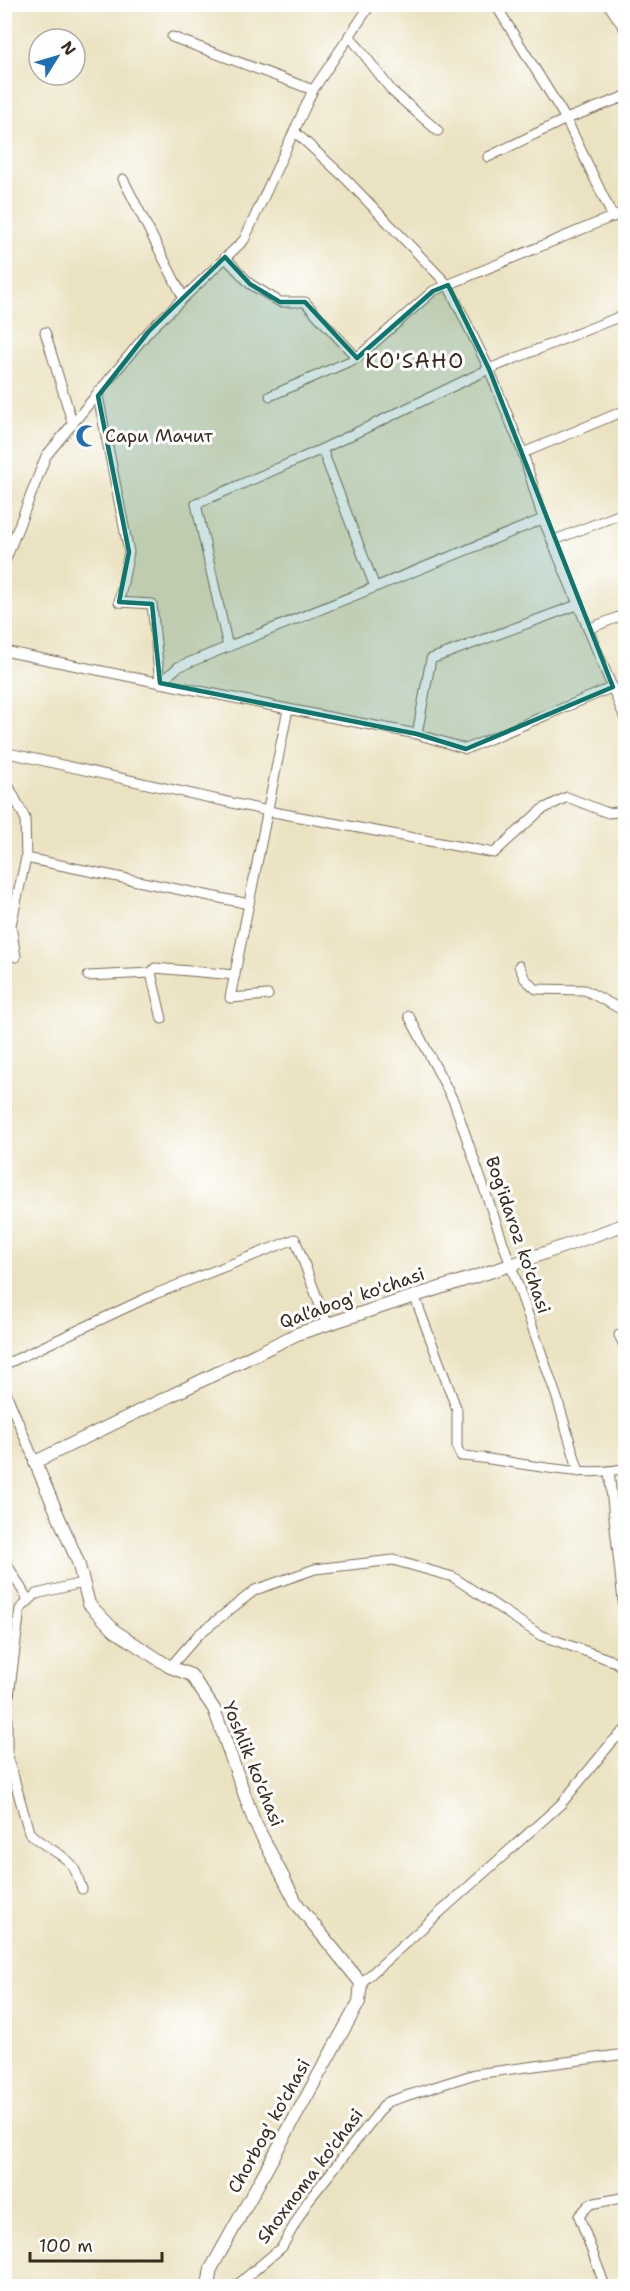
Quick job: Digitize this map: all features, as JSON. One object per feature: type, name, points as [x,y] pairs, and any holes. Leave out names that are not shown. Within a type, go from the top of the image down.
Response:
[{"type":"street","points":[[4,564],[46,456],[149,332],[244,240],[313,90],[371,4]]},
{"type":"street","points":[[495,4],[566,119],[613,217]]},
{"type":"street","points":[[608,4],[626,31]]},
{"type":"street","points":[[349,35],[392,91],[438,130]]},
{"type":"street","points":[[172,37],[313,90]]},
{"type":"street","points":[[488,157],[566,119],[626,96]]},
{"type":"street","points":[[295,132],[345,178],[448,285],[489,369],[523,453],[543,519],[577,604],[618,692],[626,720]]},
{"type":"street","points":[[123,179],[183,297]]},
{"type":"street","points":[[270,396],[357,358],[433,291],[626,211]]},
{"type":"street","points":[[225,257],[250,284],[280,302],[305,302],[357,358]]},
{"type":"street","points":[[228,647],[196,504],[322,449],[489,369],[626,314]]},
{"type":"street","points":[[45,332],[72,425]]},
{"type":"street","points":[[98,396],[129,552],[119,602],[152,604],[160,683]]},
{"type":"street","points":[[523,453],[626,410]]},
{"type":"street","points":[[322,449],[375,587]]},
{"type":"street","points":[[552,541],[626,512]]},
{"type":"street","points":[[160,683],[178,667],[543,519]]},
{"type":"street","points":[[417,734],[431,659],[577,604]]},
{"type":"street","points":[[588,629],[626,614]]},
{"type":"street","points":[[4,651],[417,734],[466,749],[618,692]]},
{"type":"street","points":[[268,995],[230,998],[288,709]]},
{"type":"street","points":[[4,752],[268,811],[494,854],[541,810],[567,797],[608,813],[626,811]]},
{"type":"street","points":[[4,777],[25,818],[26,858],[11,925],[16,957]]},
{"type":"street","points":[[26,858],[249,904]]},
{"type":"street","points":[[519,966],[525,979],[536,989],[585,990],[626,1012]]},
{"type":"street","points":[[88,976],[151,973],[155,968],[235,975]]},
{"type":"street","points":[[151,973],[162,1018]]},
{"type":"street","name":"Bog'idaroz ko'chasi","points":[[409,1016],[454,1102],[557,1398],[579,1472]]},
{"type":"street","name":"Qal'abog' ko'chasi","points":[[35,1462],[297,1334],[511,1265],[626,1224]]},
{"type":"street","points":[[4,1365],[155,1294],[295,1239],[327,1324]]},
{"type":"street","points":[[414,1295],[457,1410],[457,1448],[461,1456],[499,1459],[579,1472],[626,1468]]},
{"type":"street","points":[[626,1333],[619,1335],[626,1350]]},
{"type":"street","name":"Yoshlik ko'chasi","points":[[4,1388],[78,1562],[89,1604],[115,1631],[170,1667],[191,1675],[214,1709],[254,1821],[297,1904],[361,1983]]},
{"type":"street","points":[[609,1471],[626,1629]]},
{"type":"street","points":[[4,1559],[28,1600]]},
{"type":"street","points":[[170,1667],[199,1634],[255,1590],[315,1569],[393,1560],[453,1577],[540,1635],[616,1662],[626,1671]]},
{"type":"street","points":[[82,1583],[36,1594],[20,1609],[15,1663],[7,1712],[7,1753],[29,1832],[37,1842],[60,1854],[72,1865],[82,1889]]},
{"type":"street","points":[[4,1664],[15,1663]]},
{"type":"street","points":[[361,1983],[561,1804],[612,1742],[626,1730]]},
{"type":"street","name":"Chorbog' ko'chasi","points":[[208,2286],[211,2269],[359,2002],[361,1983]]},
{"type":"street","name":"Shoxnoma ko'chasi","points":[[236,2286],[282,2247],[309,2201],[387,2102],[475,2074],[533,2064],[626,2054]]},
{"type":"street","points":[[605,2286],[579,2216],[590,2204],[626,2198]]},
{"type":"highlighted area","points":[[225,257],[250,284],[280,302],[305,302],[357,358],[433,291],[448,285],[489,369],[613,687],[466,749],[417,734],[160,683],[152,604],[119,602],[129,552],[98,396],[149,331]]},
{"type":"place","name":"Сари Мачит","points":[[87,436]]},
{"type":"district","name":"KO'SAHO","points":[[415,361]]}]
